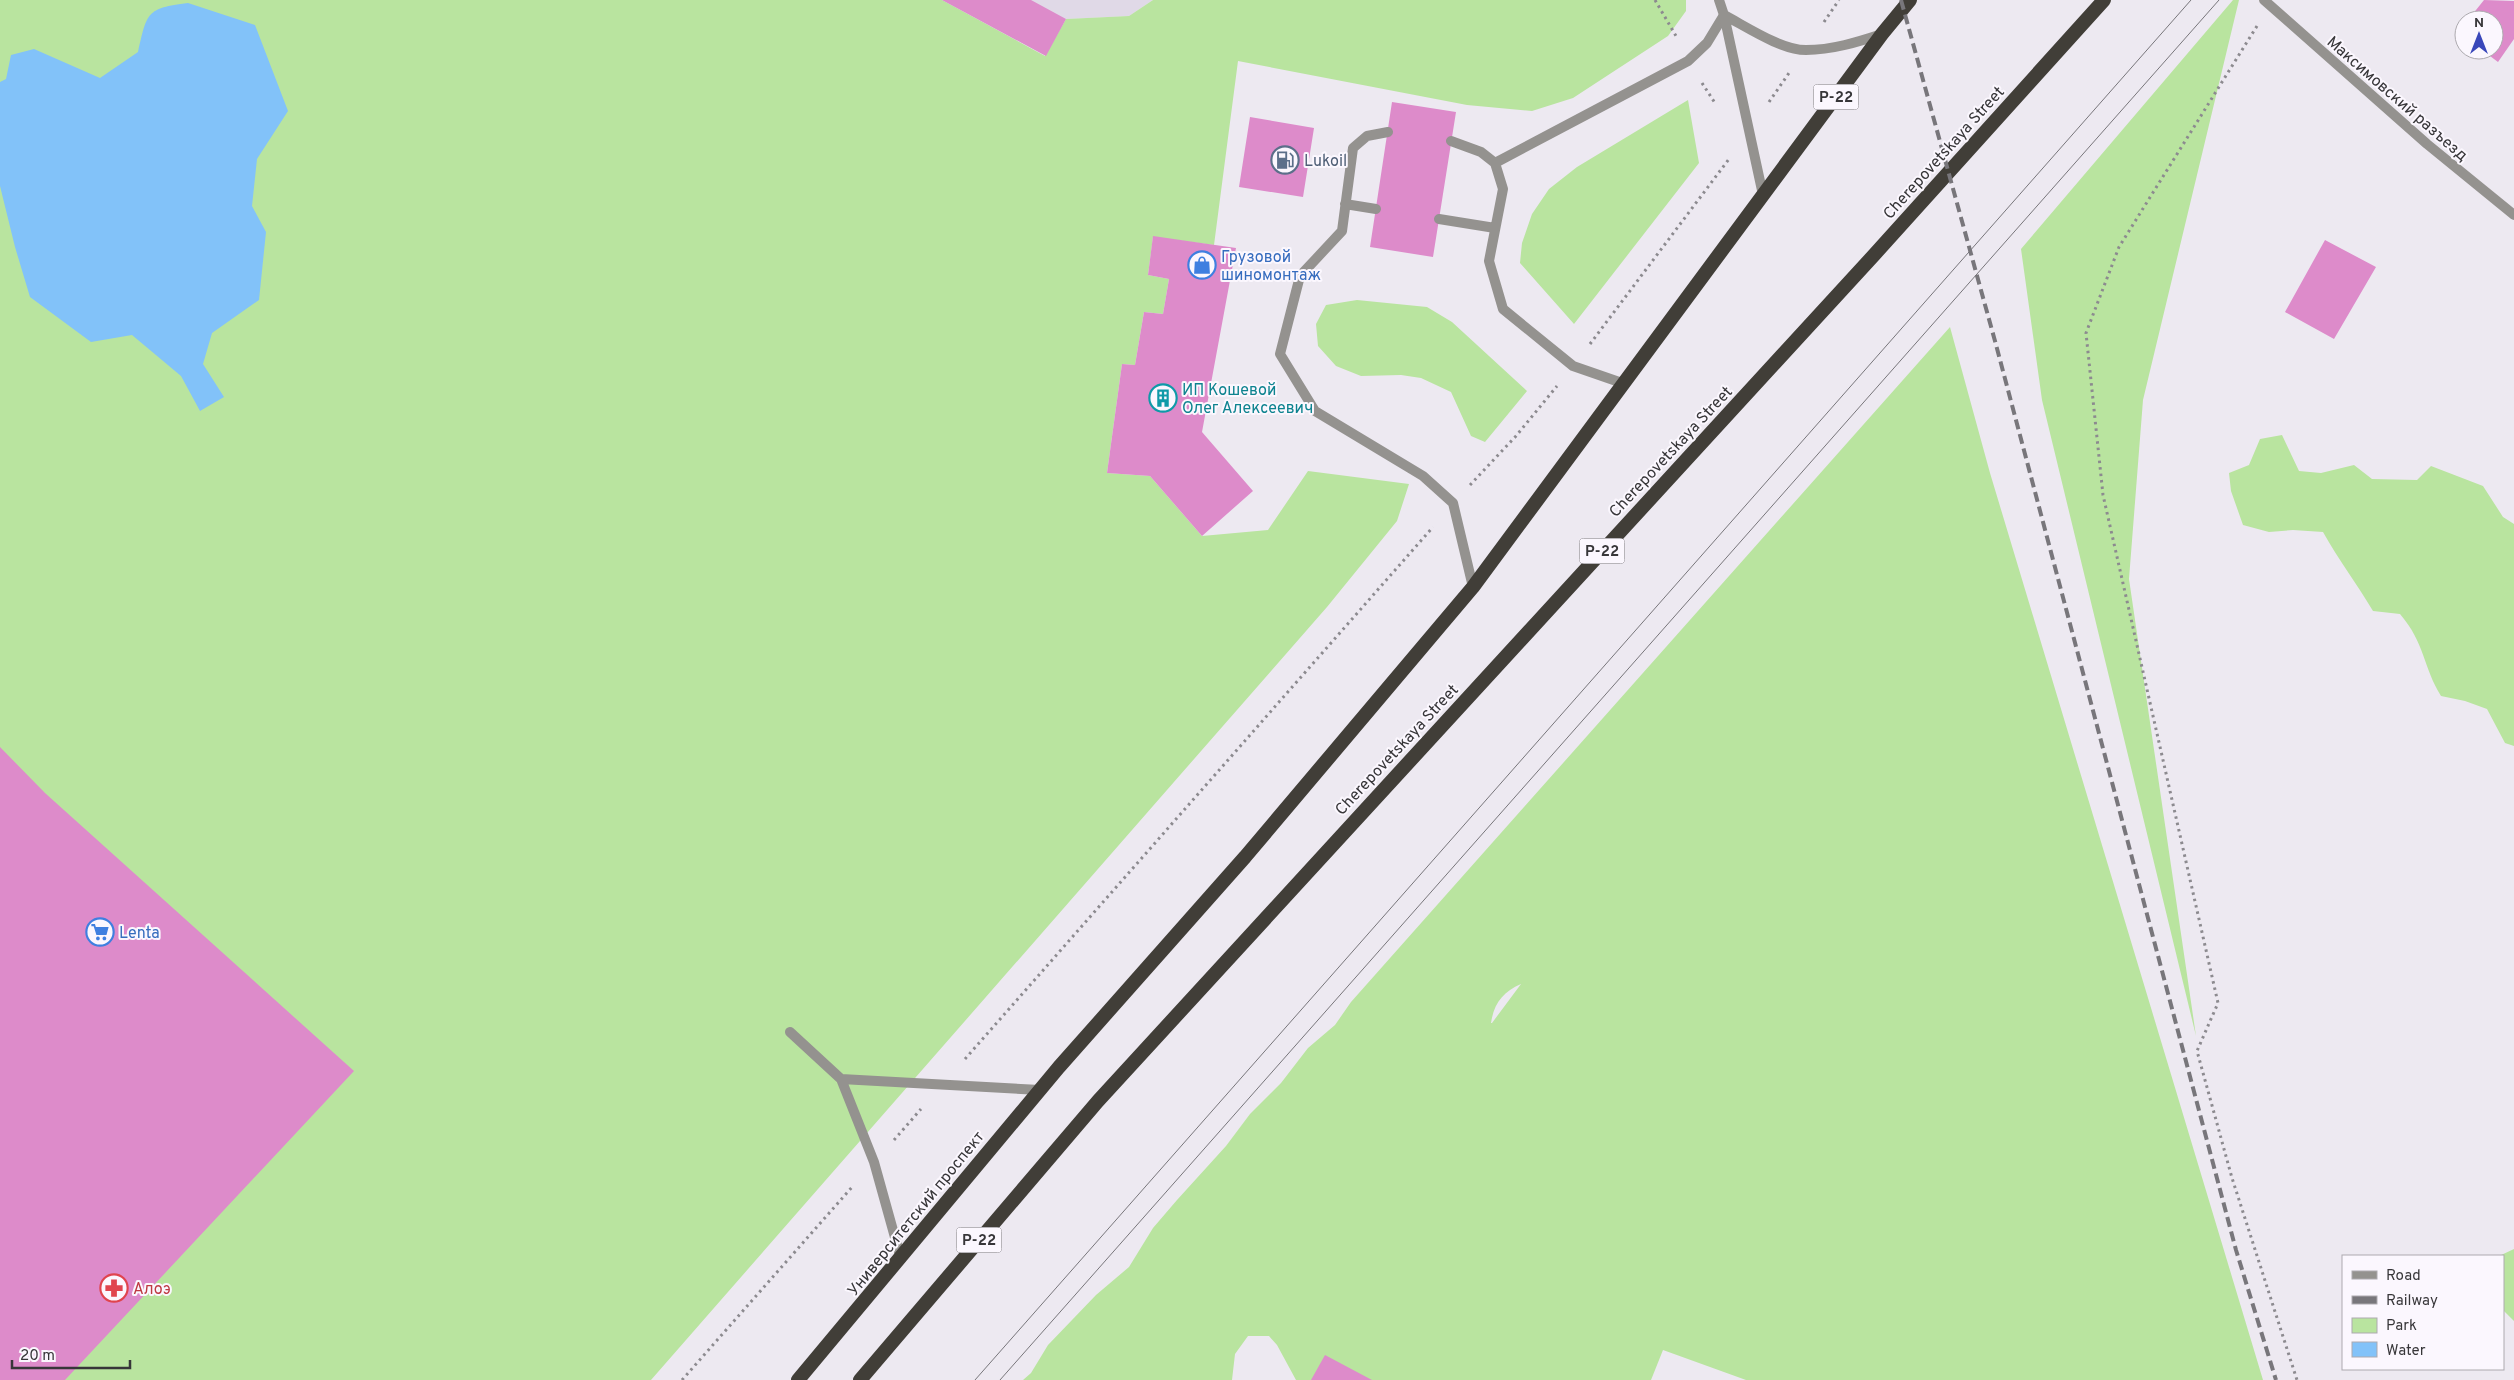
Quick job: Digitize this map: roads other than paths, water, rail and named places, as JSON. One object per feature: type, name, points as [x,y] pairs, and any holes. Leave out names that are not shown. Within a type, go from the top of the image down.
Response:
[{"type":"highway","name":"Р-22","points":[[1474,587],[1882,34],[1910,0]]},
{"type":"highway","name":"Cherepovetskaya Street","points":[[860,1380],[1098,1101],[1874,255],[2104,0]]},
{"type":"highway","name":"Университетский проспект","points":[[798,1380],[901,1259],[1059,1067],[1246,857],[1474,587]]},
{"type":"street","points":[[1719,0],[1724,15],[1763,195]]},
{"type":"street","name":"Максимовский разъезд","points":[[2267,3],[2427,144],[2514,215]]},
{"type":"street","points":[[1724,15],[1772,40],[1805,50],[1848,45],[1882,34]]},
{"type":"street","points":[[1495,163],[1688,61],[1708,43],[1724,15]]},
{"type":"street","points":[[1388,132],[1367,136],[1353,148],[1342,231],[1300,276],[1280,354],[1315,411],[1423,476],[1453,503],[1474,587]]},
{"type":"street","points":[[1451,141],[1481,152],[1495,163],[1503,189],[1488,261],[1503,309],[1573,366],[1625,384]]},
{"type":"street","points":[[1346,204],[1376,209]]},
{"type":"street","points":[[1439,219],[1495,228]]},
{"type":"street","points":[[790,1032],[841,1079],[874,1162],[901,1259]]},
{"type":"street","points":[[841,1079],[1040,1090]]},
{"type":"water","points":[[188,3],[255,25],[288,111],[257,159],[252,206],[266,232],[259,300],[212,333],[203,364],[224,397],[200,411],[181,376],[132,335],[91,342],[30,297],[0,186],[0,82],[6,79],[11,55],[34,49],[100,78],[138,52],[147,21],[156,10]]},
{"type":"tram line","points":[[975,1380],[2191,0]]},
{"type":"tram line","points":[[1000,1380],[2219,0]]},
{"type":"railway","points":[[1901,0],[1995,341],[2236,1250],[2276,1380]]},
{"type":"place","name":"Lukoil","points":[[1285,160]]},
{"type":"place","name":"Грузовой шиномонтаж","points":[[1202,265]]},
{"type":"place","name":"ИП Кошевой Олег Алексеевич","points":[[1163,398]]},
{"type":"place","name":"Lenta","points":[[100,932]]},
{"type":"place","name":"Алоэ","points":[[114,1288]]}]
